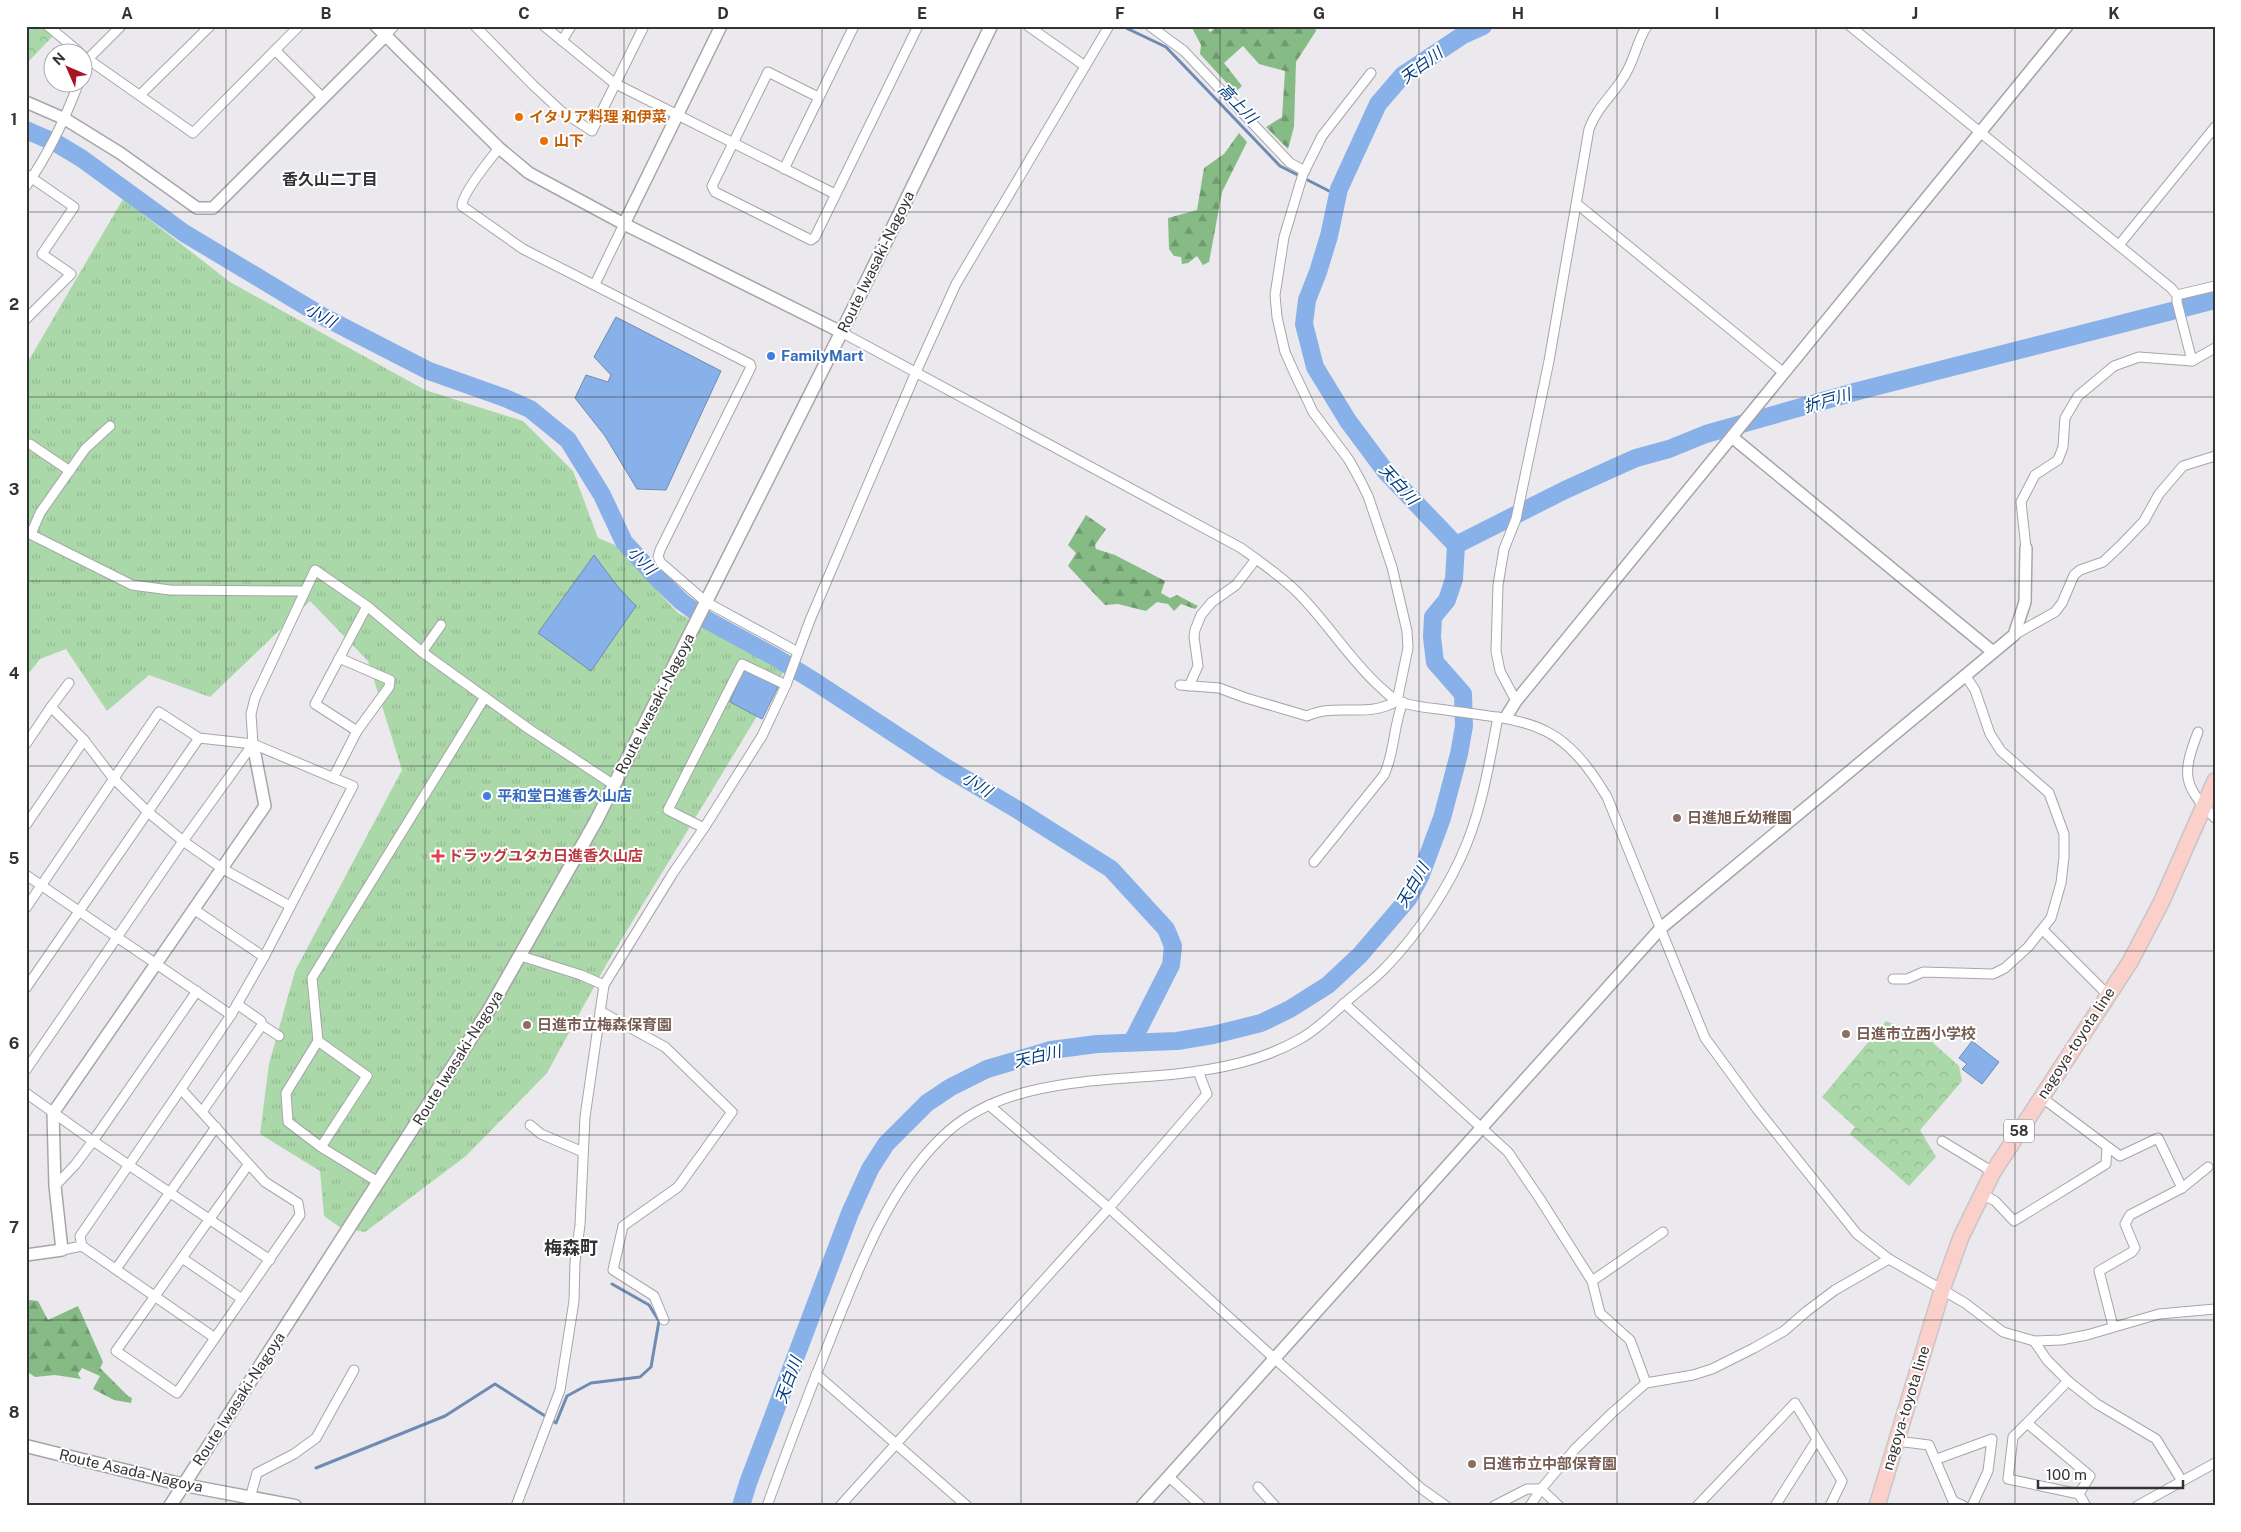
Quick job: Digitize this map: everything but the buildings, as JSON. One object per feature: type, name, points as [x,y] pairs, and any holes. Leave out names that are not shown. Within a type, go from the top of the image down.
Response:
[{"type":"main road","name":"Route Iwasaki-Nagoya","points":[[170,1506],[489,1010],[520,956],[614,785],[841,332],[991,26]]},
{"type":"main road","name":"nagoya-toyota line","points":[[1876,1506],[1942,1290],[1961,1237],[1993,1172],[2108,995],[2148,929],[2215,781]]},
{"type":"main road","name":"Route Asada-Nagoya","points":[[26,1446],[184,1485],[294,1506]]},
{"type":"street","points":[[48,26],[67,42]]},
{"type":"street","points":[[92,51],[121,26]]},
{"type":"street","points":[[140,95],[210,26]]},
{"type":"street","points":[[92,62],[193,133],[298,26]]},
{"type":"street","points":[[376,26],[499,148],[529,173],[624,224],[841,332],[1241,548],[1296,591],[1340,646],[1373,680],[1400,702],[1483,716],[1502,717],[1552,733],[1581,758],[1607,796],[1705,1038],[1757,1110],[1852,1228],[1888,1259],[1965,1302],[2003,1332],[2034,1341],[2061,1340],[2159,1314],[2215,1309]]},
{"type":"street","points":[[26,102],[64,120],[120,153],[197,208],[213,208],[394,26]]},
{"type":"street","points":[[475,26],[554,104],[592,131],[614,83],[644,26]]},
{"type":"street","points":[[544,26],[614,83],[835,194]]},
{"type":"street","points":[[562,41],[571,26]]},
{"type":"street","points":[[595,284],[721,26]]},
{"type":"street","points":[[784,169],[854,26]]},
{"type":"street","points":[[818,97],[768,72],[712,186],[712,190],[811,240],[815,237],[918,26]]},
{"type":"street","points":[[1028,26],[1085,66]]},
{"type":"street","points":[[1150,26],[1184,51],[1290,163],[1304,173]]},
{"type":"street","points":[[1516,702],[1500,671],[1496,651],[1498,586],[1504,549],[1516,519],[1549,361],[1587,140],[1595,114],[1626,73],[1647,26]]},
{"type":"street","points":[[1850,26],[2119,245],[2177,298],[2192,361]]},
{"type":"street","points":[[766,1506],[849,1291],[875,1234],[916,1167],[941,1138],[989,1105],[1036,1090],[1087,1081],[1228,1067],[1278,1050],[1316,1030],[1385,968],[1403,947],[1457,868],[1469,839],[1502,717],[2067,26]]},
{"type":"street","points":[[516,1506],[560,1390],[574,1301],[585,1117],[604,985],[673,873],[762,736],[788,681],[916,372],[956,284],[1109,27]]},
{"type":"street","points":[[275,50],[322,97]]},
{"type":"street","points":[[1314,862],[1384,775],[1390,764],[1408,648],[1392,567],[1368,496],[1349,460],[1313,412],[1302,390],[1285,352],[1277,317],[1275,295],[1284,237],[1304,173],[1322,136],[1371,73]]},
{"type":"street","points":[[26,186],[29,175],[45,156],[64,120],[75,92]]},
{"type":"street","points":[[2119,245],[2215,127]]},
{"type":"street","points":[[499,148],[468,191],[462,206],[523,249],[750,364],[751,367],[716,441],[658,557],[660,563],[704,606],[797,656]]},
{"type":"street","points":[[26,319],[71,274],[42,254],[74,207],[29,175]]},
{"type":"street","points":[[1577,204],[1784,373]]},
{"type":"street","points":[[2177,298],[2215,286]]},
{"type":"street","points":[[2014,635],[2025,602],[2026,548],[2021,502],[2035,475],[2058,460],[2063,447],[2066,418],[2078,396],[2114,366],[2139,357],[2192,361],[2215,348]]},
{"type":"street","points":[[110,426],[85,449],[40,513],[29,533],[132,585],[170,590],[304,590]]},
{"type":"street","points":[[1732,437],[1992,652]]},
{"type":"street","points":[[30,444],[70,472]]},
{"type":"street","points":[[1142,1506],[1661,928],[1992,652],[2014,635],[2055,612],[2062,603],[2074,575],[2080,570],[2102,562],[2120,546],[2144,521],[2158,494],[2183,466],[2215,456]]},
{"type":"street","points":[[1190,686],[1198,666],[1194,630],[1201,615],[1212,602],[1236,585],[1256,559]]},
{"type":"street","points":[[62,1250],[55,1186],[53,1112],[157,965],[265,806],[253,744],[251,714],[254,698],[315,570],[367,606],[422,652],[529,729],[614,785]]},
{"type":"street","points":[[357,731],[315,704],[367,606]]},
{"type":"street","points":[[422,652],[441,625]]},
{"type":"street","points":[[333,778],[357,731],[389,687],[390,680],[339,658]]},
{"type":"street","points":[[704,828],[668,810],[742,664],[788,681]]},
{"type":"street","points":[[1893,979],[1907,979],[1922,972],[1993,974],[2005,968],[2028,947],[2051,918],[2061,883],[2064,834],[2049,793],[2001,752],[1990,734],[1975,690],[1966,675]]},
{"type":"street","points":[[26,744],[69,683]]},
{"type":"street","points":[[1180,685],[1219,688],[1307,716],[1319,710],[1374,710],[1400,702]]},
{"type":"street","points":[[378,1182],[321,1147],[288,1122],[286,1093],[318,1041],[312,978],[485,697]]},
{"type":"street","points":[[51,707],[84,740],[113,778],[148,812],[183,841],[223,868],[290,906]]},
{"type":"street","points":[[26,908],[159,712],[199,738],[253,744],[353,786],[264,957],[231,1015],[80,1236],[82,1246],[215,1338]]},
{"type":"street","points":[[2198,732],[2187,760],[2189,786],[2204,807],[2215,818]]},
{"type":"street","points":[[26,988],[199,738]]},
{"type":"street","points":[[26,826],[84,740]]},
{"type":"street","points":[[26,1070],[183,841],[253,744]]},
{"type":"street","points":[[26,875],[231,1015]]},
{"type":"street","points":[[195,910],[264,957]]},
{"type":"street","points":[[2043,930],[2108,995]]},
{"type":"street","points":[[520,956],[581,975],[604,985]]},
{"type":"street","points":[[55,1186],[76,1165],[197,990]]},
{"type":"street","points":[[1344,1003],[1508,1152],[1540,1198],[1592,1281],[1600,1313],[1630,1340],[1646,1383]]},
{"type":"street","points":[[237,1004],[280,1036]]},
{"type":"street","points":[[600,1011],[665,1047],[732,1112],[678,1187],[623,1226],[614,1270],[654,1296],[664,1320]]},
{"type":"street","points":[[202,1112],[262,1024]]},
{"type":"street","points":[[318,1041],[367,1076],[321,1147]]},
{"type":"street","points":[[840,1506],[1109,1208],[1206,1094],[1198,1071]]},
{"type":"street","points":[[181,1089],[265,1182],[298,1203],[300,1215],[177,1394],[116,1351],[248,1165]]},
{"type":"street","points":[[26,1093],[93,1141],[130,1164],[270,1260]]},
{"type":"street","points":[[2041,1097],[2120,1156],[2158,1138],[2182,1188]]},
{"type":"street","points":[[989,1105],[1109,1208],[1274,1359],[1422,1489],[1446,1506]]},
{"type":"street","points":[[530,1125],[541,1134],[583,1152]]},
{"type":"street","points":[[116,1269],[216,1126]]},
{"type":"street","points":[[1942,1141],[1993,1172]]},
{"type":"street","points":[[1982,1194],[1995,1201],[2014,1221],[2106,1164],[2107,1148]]},
{"type":"street","points":[[2113,1326],[2099,1271],[2132,1252],[2135,1248],[2125,1224],[2130,1215],[2182,1188],[2208,1167]]},
{"type":"street","points":[[1592,1281],[1663,1232]]},
{"type":"street","points":[[26,1255],[82,1246]]},
{"type":"street","points":[[182,1258],[242,1299]]},
{"type":"street","points":[[1530,1506],[1541,1490],[1582,1443],[1646,1383],[1693,1375],[1712,1369],[1754,1348],[1784,1331],[1836,1290],[1888,1259]]},
{"type":"street","points":[[2034,1341],[2047,1360],[2068,1381],[2097,1404],[2156,1440],[2182,1481]]},
{"type":"street","points":[[250,1498],[257,1474],[294,1454],[316,1438],[354,1370]]},
{"type":"street","points":[[816,1374],[897,1442],[967,1506]]},
{"type":"street","points":[[2068,1381],[2013,1437],[2008,1478],[2079,1494],[2086,1506]]},
{"type":"street","points":[[1697,1506],[1795,1403],[1842,1481],[1830,1506]]},
{"type":"street","points":[[2027,1423],[2090,1476],[2079,1494]]},
{"type":"street","points":[[1937,1460],[1992,1439],[1988,1471],[1972,1506]]},
{"type":"street","points":[[1776,1506],[1816,1440]]},
{"type":"street","points":[[1896,1441],[1930,1445],[1953,1501],[1964,1506]]},
{"type":"street","points":[[2137,1506],[2214,1464]]},
{"type":"street","points":[[1169,1477],[1201,1506]]},
{"type":"street","points":[[1258,1487],[1275,1506]]},
{"type":"street","points":[[1494,1506],[1527,1489],[1541,1490],[1559,1506]]},
{"type":"green space","points":[[26,26],[43,26],[53,36],[47,42],[42,42],[42,47],[26,64]]},
{"type":"green space","points":[[1191,26],[1206,26],[1210,32],[1218,26],[1315,26],[1316,31],[1296,62],[1294,127],[1288,149],[1266,127],[1282,117],[1285,71],[1259,64],[1243,46],[1224,63],[1242,86],[1235,92],[1200,54],[1201,45]]},
{"type":"green space","points":[[1239,133],[1247,142],[1222,192],[1209,262],[1203,265],[1197,256],[1188,263],[1182,264],[1181,257],[1174,256],[1169,249],[1168,218],[1197,210],[1204,168],[1224,154]]},
{"type":"green space","points":[[123,199],[230,282],[425,390],[523,421],[573,471],[598,538],[615,545],[678,613],[785,670],[606,965],[547,1073],[466,1156],[365,1232],[341,1228],[324,1216],[320,1171],[260,1134],[269,1064],[295,971],[402,770],[368,661],[310,601],[210,697],[149,675],[107,711],[66,649],[40,659],[26,677],[26,365]]},
{"type":"green space","points":[[1086,515],[1106,529],[1095,545],[1096,549],[1115,555],[1165,581],[1161,593],[1170,598],[1177,595],[1198,606],[1195,609],[1181,604],[1174,611],[1168,604],[1157,602],[1146,611],[1118,604],[1105,605],[1068,566],[1076,553],[1068,545]]},
{"type":"green space","points":[[1886,1021],[1931,1041],[1959,1066],[1962,1081],[1920,1130],[1936,1157],[1909,1186],[1850,1134],[1855,1127],[1822,1097]]},
{"type":"green space","points":[[29,1300],[38,1301],[48,1320],[78,1306],[103,1362],[100,1368],[132,1398],[131,1403],[114,1400],[93,1389],[100,1376],[82,1368],[78,1374],[81,1379],[55,1375],[35,1377],[26,1371],[26,1303]]},
{"type":"water","points":[[616,317],[721,371],[666,490],[637,489],[605,436],[575,398],[586,375],[608,382],[611,375],[594,357]]},
{"type":"water","points":[[594,555],[618,587],[636,606],[591,671],[538,633]]},
{"type":"water","points":[[744,668],[778,687],[762,719],[730,702]]},
{"type":"water","points":[[1972,1041],[1999,1062],[1982,1084],[1962,1069],[1967,1064],[1959,1058]]},
{"type":"waterway","name":"高上川","points":[[1122,26],[1166,47],[1280,166],[1337,195]]},
{"type":"waterway","name":"天白川","points":[[741,1506],[850,1213],[870,1169],[886,1144],[927,1103],[951,1087],[987,1069],[1051,1050],[1097,1044],[1177,1041],[1213,1035],[1261,1023],[1290,1009],[1328,985],[1360,955],[1408,899],[1420,877],[1442,818],[1459,754],[1464,726],[1463,694],[1435,662],[1432,637],[1433,617],[1447,600],[1454,579],[1456,545],[1386,472],[1348,421],[1315,367],[1304,324],[1307,300],[1329,236],[1339,189],[1378,104],[1403,75],[1463,35],[1483,26]]},
{"type":"waterway","name":"小川","points":[[26,130],[56,143],[81,158],[184,233],[322,316],[429,371],[530,409],[568,440],[602,495],[624,542],[682,602],[707,620],[775,657],[817,683],[945,767],[1018,810],[1111,869],[1166,929],[1173,946],[1171,965],[1132,1042]]},
{"type":"waterway","name":"折戸川","points":[[1456,545],[1565,490],[1636,458],[1669,449],[1706,434],[1858,391],[2215,300]]},
{"type":"waterway","points":[[316,1468],[445,1416],[495,1384],[556,1423],[567,1396],[591,1383],[640,1377],[651,1367],[659,1321],[649,1305],[612,1284]]},
{"type":"place","name":"イタリア料理 和伊菜","points":[[519,117]]},
{"type":"place","name":"山下","points":[[544,141]]},
{"type":"place","name":"FamilyMart","points":[[771,356]]},
{"type":"place","name":"平和堂日進香久山店","points":[[487,796]]},
{"type":"place","name":"日進旭丘幼稚園","points":[[1677,818]]},
{"type":"place","name":"ドラッグユタカ日進香久山店","points":[[438,856]]},
{"type":"place","name":"日進市立梅森保育園","points":[[527,1025]]},
{"type":"place","name":"日進市立西小学校","points":[[1846,1034]]},
{"type":"place","name":"日進市立中部保育園","points":[[1472,1464]]},
{"type":"district","name":"香久山二丁目","points":[[330,179]]},
{"type":"district","name":"梅森町","points":[[571,1248]]}]
